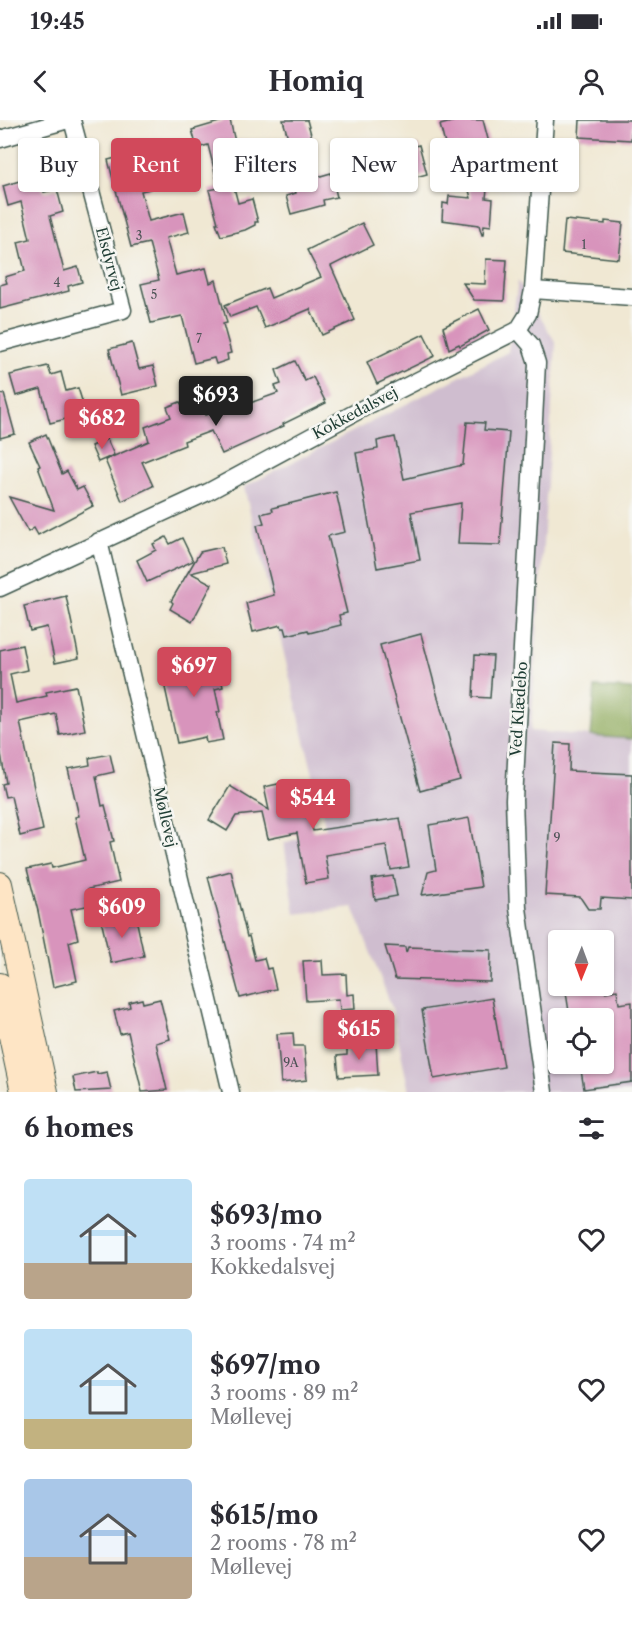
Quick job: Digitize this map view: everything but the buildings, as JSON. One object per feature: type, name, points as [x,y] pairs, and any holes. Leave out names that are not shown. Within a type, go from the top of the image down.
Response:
[{"type":"street","points":[[0,139],[70,120]]},
{"type":"street","name":"Elsdyrvej","points":[[0,343],[123,310],[70,120]]},
{"type":"street","points":[[518,330],[528,314],[533,290],[545,120]]},
{"type":"street","points":[[533,290],[632,297]]},
{"type":"street","name":"Kokkedalsvej","points":[[0,588],[208,492],[371,404],[518,330]]},
{"type":"street","name":"Ved Klædebo","points":[[518,330],[531,345],[537,363],[514,800],[518,908],[544,1092]]},
{"type":"street","name":"Møllevej","points":[[99,541],[231,1092]]},
{"type":"street","points":[[0,884],[46,1092]]},
{"type":"street","points":[[0,985],[23,1092]]},
{"type":"shaded area","points":[[518,281],[556,343],[531,731],[632,739],[632,1092],[409,1092],[392,1008],[353,907],[295,914],[284,843],[326,829],[244,487],[508,352]]},
{"type":"green space","points":[[595,687],[632,689],[632,739],[591,736]]}]
